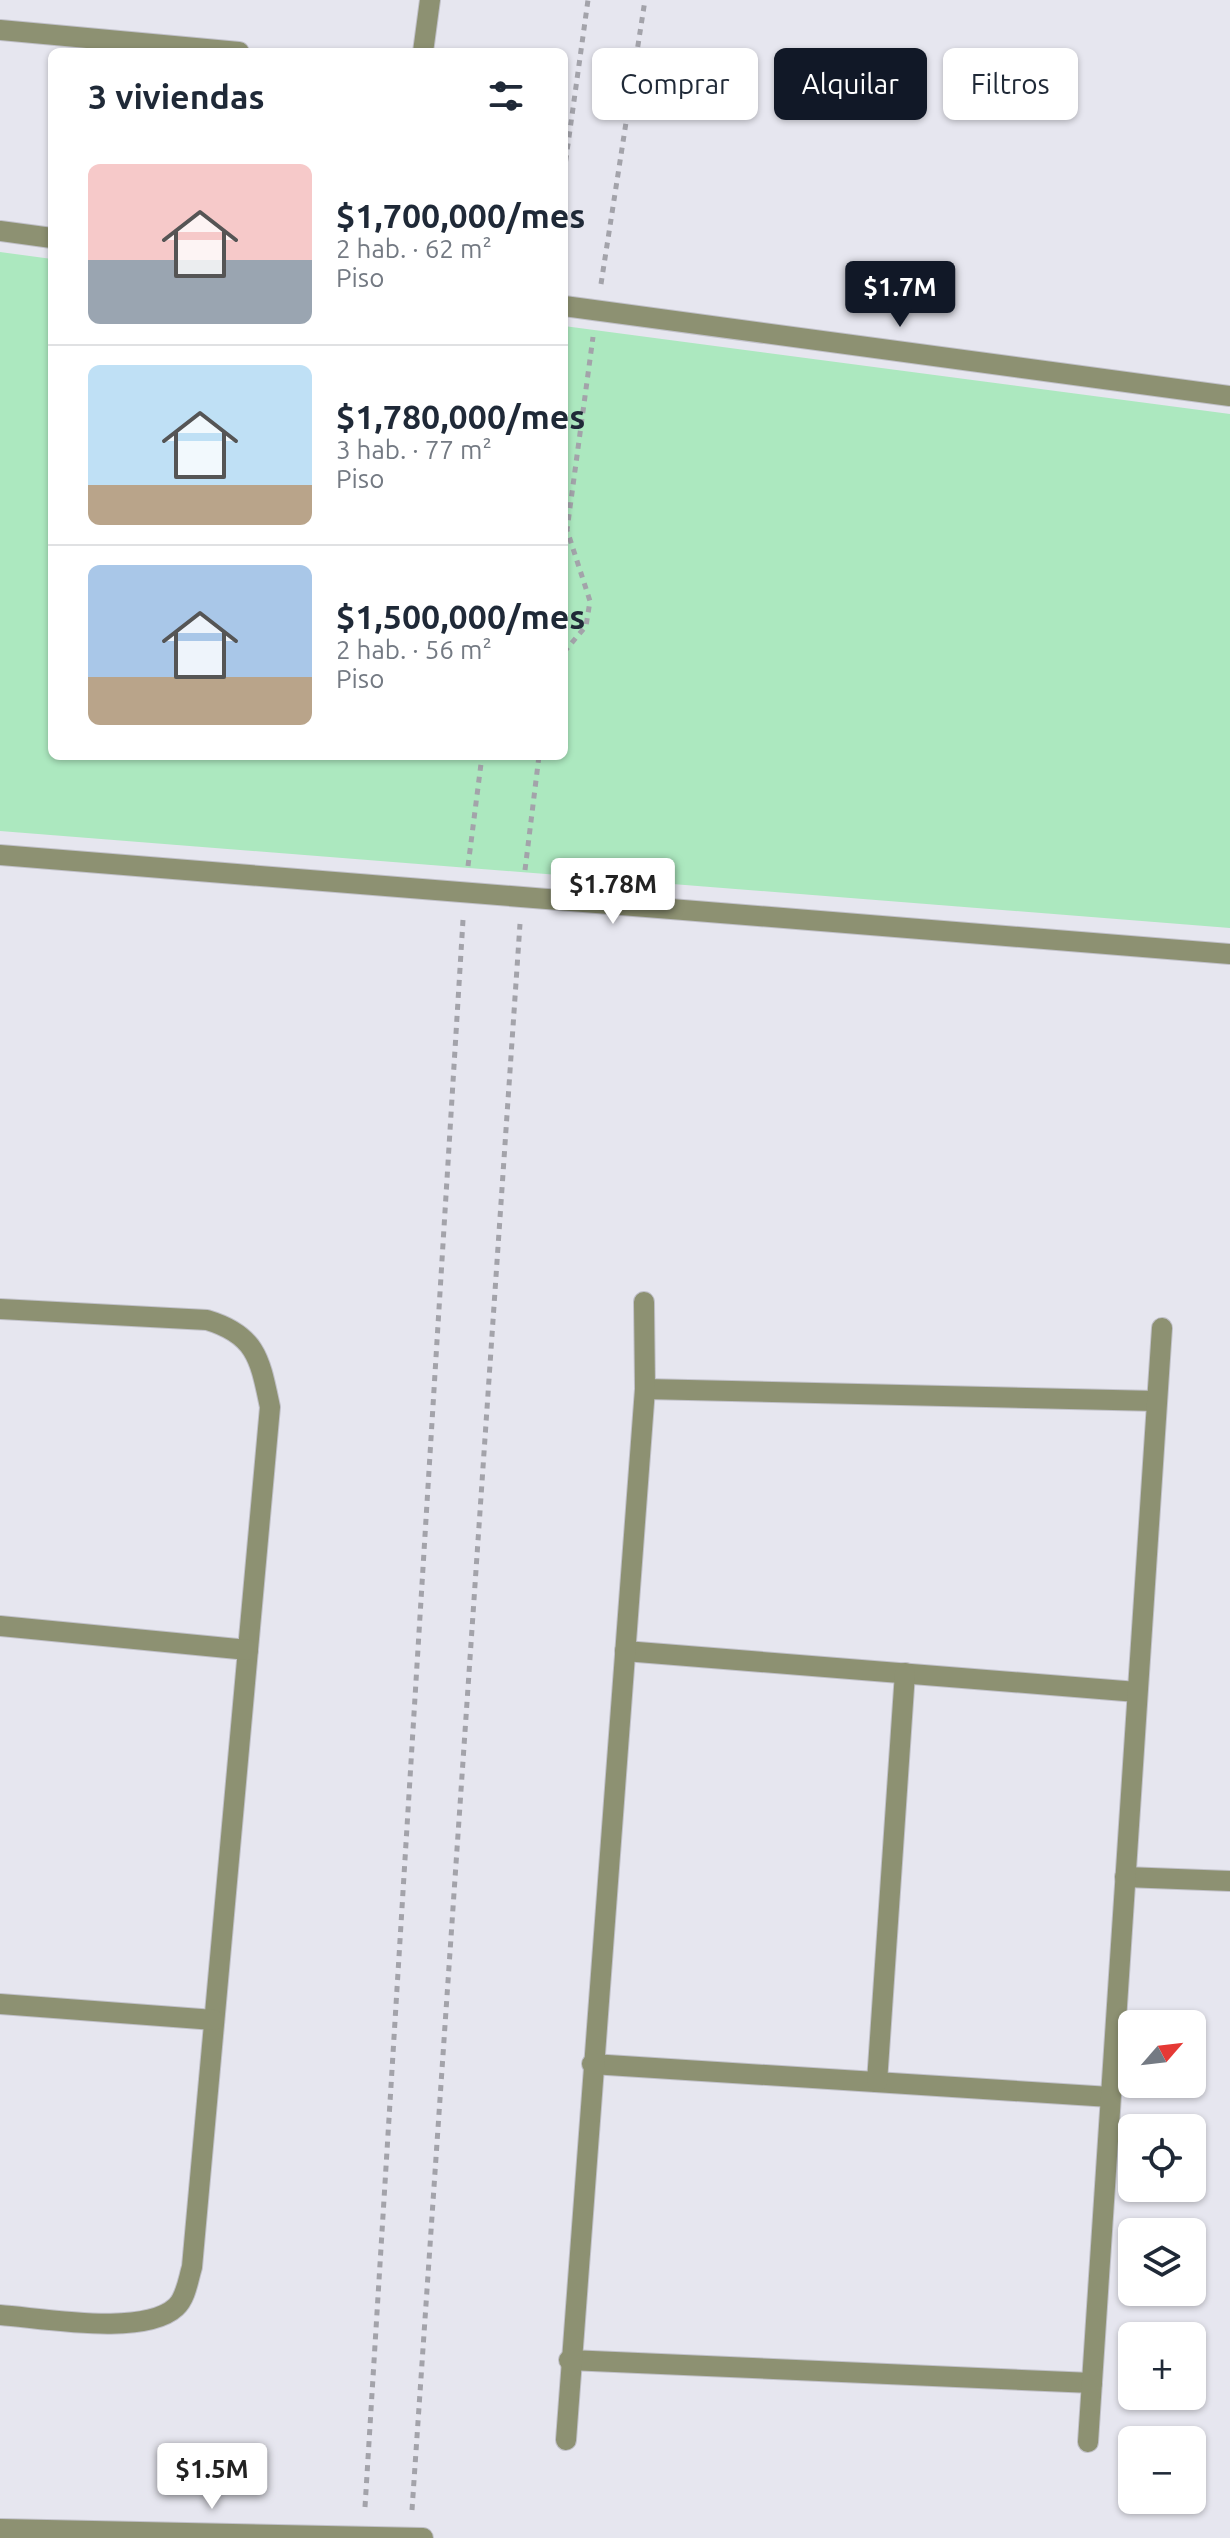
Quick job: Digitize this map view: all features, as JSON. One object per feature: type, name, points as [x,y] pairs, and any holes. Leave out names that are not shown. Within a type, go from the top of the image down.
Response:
[{"type":"street","points":[[424,48],[430,0]]},
{"type":"street","points":[[0,30],[196,48]]},
{"type":"street","points":[[0,231],[48,237]]},
{"type":"street","points":[[568,307],[1230,396]]},
{"type":"street","points":[[0,855],[1230,954]]},
{"type":"street","points":[[566,2440],[569,2360],[645,1389],[644,1302]]},
{"type":"street","points":[[0,1309],[207,1320],[234,1328],[252,1345],[270,1407],[192,2267],[176,2307],[158,2317],[134,2323],[0,2315]]},
{"type":"street","points":[[1088,2442],[1162,1328]]},
{"type":"street","points":[[645,1389],[1156,1401]]},
{"type":"street","points":[[0,1626],[248,1650]]},
{"type":"street","points":[[625,1651],[1137,1692]]},
{"type":"street","points":[[877,2082],[905,1673]]},
{"type":"street","points":[[1125,1877],[1230,1881]]},
{"type":"street","points":[[0,2004],[214,2020]]},
{"type":"street","points":[[592,2064],[1110,2097]]},
{"type":"street","points":[[569,2360],[1092,2383]]},
{"type":"street","points":[[0,2529],[423,2538]]},
{"type":"path","points":[[568,144],[588,0]]},
{"type":"path","points":[[363,2537],[465,892],[482,760]]},
{"type":"path","points":[[410,2538],[522,897],[539,760]]},
{"type":"green space","points":[[0,252],[48,258],[48,760],[568,760],[568,327],[1230,414],[1230,928],[0,831]]}]
